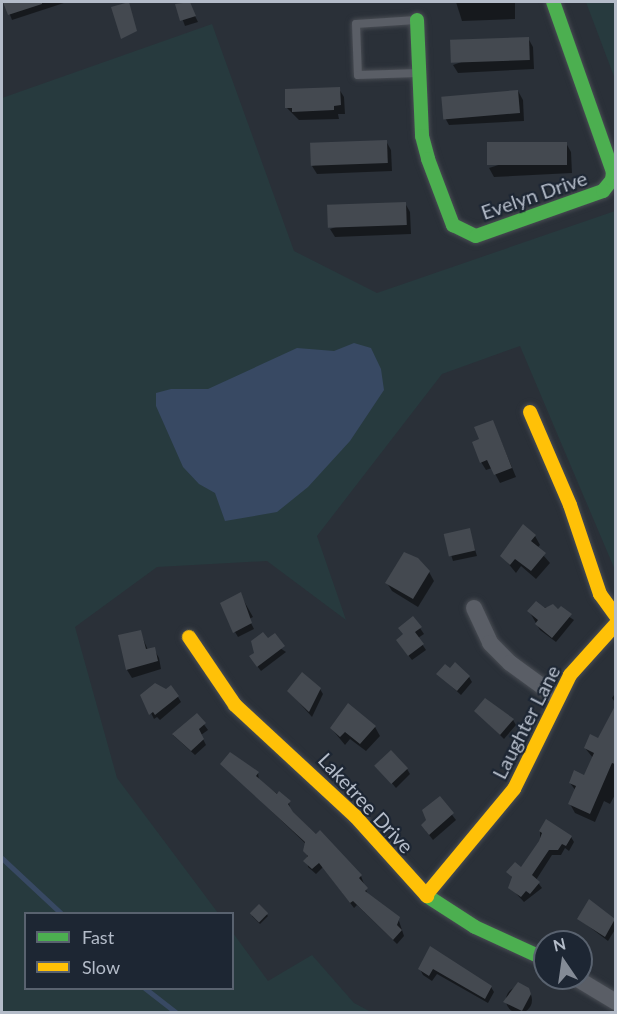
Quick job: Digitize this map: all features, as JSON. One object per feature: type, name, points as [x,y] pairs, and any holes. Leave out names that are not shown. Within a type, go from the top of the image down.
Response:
[{"type":"street","name":"Evelyn Drive","points":[[417,20],[422,136],[428,159],[453,225],[459,231],[476,236],[603,191],[609,186],[613,172],[553,2]]},
{"type":"street","points":[[530,412],[570,505],[600,594],[615,616]]},
{"type":"street","points":[[474,608],[482,632],[490,643],[510,663],[558,698]]},
{"type":"street","name":"Laughter Lane","points":[[426,895],[514,789],[558,698],[585,654],[615,624]]},
{"type":"street","name":"Laketree Drive","points":[[189,637],[235,705],[355,816],[426,895],[475,927],[533,954]]},
{"type":"street","points":[[593,988],[615,1002]]},
{"type":"lane","points":[[417,20],[356,24],[358,75],[419,73]]},
{"type":"green space","points":[[586,2],[615,2],[615,79]]},
{"type":"green space","points":[[212,24],[294,251],[377,293],[615,211],[615,570],[520,346],[442,374],[317,536],[346,620],[267,561],[157,567],[75,627],[117,778],[217,912],[24,912],[24,990],[234,990],[234,934],[268,981],[312,955],[354,1003],[371,1012],[2,1012],[2,98]]},
{"type":"water","points":[[354,343],[371,348],[381,369],[384,390],[350,441],[308,487],[277,512],[225,521],[215,493],[199,484],[183,467],[156,406],[156,393],[171,389],[208,389],[297,348],[334,351]]},
{"type":"building","points":[[3,2],[42,2],[42,4],[8,15]]},
{"type":"building","points":[[129,2],[137,31],[121,39],[111,7]]},
{"type":"building","points":[[190,2],[196,16],[180,21],[175,4]]},
{"type":"building","points":[[529,37],[530,60],[451,63],[450,40]]},
{"type":"building","points":[[340,87],[341,105],[334,106],[334,110],[292,112],[292,108],[285,108],[285,89]]},
{"type":"building","points":[[518,90],[520,113],[443,120],[441,97]]},
{"type":"building","points":[[387,140],[388,163],[311,166],[310,143]]},
{"type":"building","points":[[487,142],[567,142],[567,165],[487,165]]},
{"type":"building","points":[[406,202],[407,225],[328,228],[327,205]]},
{"type":"building","points":[[493,420],[512,468],[494,475],[487,460],[480,463],[472,442],[479,439],[474,427]]},
{"type":"building","points":[[523,524],[536,535],[531,541],[546,553],[531,571],[515,559],[510,565],[500,556]]},
{"type":"building","points":[[470,528],[475,550],[449,556],[444,534]]},
{"type":"building","points":[[404,552],[418,558],[430,571],[413,599],[385,583]]},
{"type":"building","points":[[241,592],[252,623],[233,633],[220,603]]},
{"type":"building","points":[[536,601],[545,608],[553,604],[558,609],[561,606],[572,614],[552,638],[535,624],[538,620],[527,611]]},
{"type":"building","points":[[413,616],[422,627],[415,632],[424,644],[408,656],[396,640],[403,634],[398,628]]},
{"type":"building","points":[[141,630],[146,649],[155,647],[158,661],[126,670],[118,635]]},
{"type":"building","points":[[263,632],[268,638],[275,633],[285,646],[257,667],[249,656],[254,653],[251,641]]},
{"type":"building","points":[[455,662],[470,676],[457,691],[436,674],[445,664],[450,668]]},
{"type":"building","points":[[302,672],[321,688],[309,712],[287,691]]},
{"type":"building","points":[[155,683],[166,689],[171,685],[179,696],[155,715],[153,712],[149,715],[140,695]]},
{"type":"building","points":[[485,698],[514,719],[500,735],[474,711]]},
{"type":"building","points":[[348,703],[376,726],[360,744],[345,732],[340,737],[330,728]]},
{"type":"building","points":[[615,706],[615,764],[612,763],[590,814],[568,804],[576,786],[569,783],[574,770],[584,775],[594,753],[584,748],[590,734],[598,738]]},
{"type":"building","points":[[197,713],[206,723],[199,729],[204,739],[191,751],[172,734]]},
{"type":"building","points":[[391,750],[408,768],[391,784],[374,766]]},
{"type":"building","points":[[230,752],[259,772],[256,776],[277,794],[279,791],[291,801],[288,804],[293,812],[316,834],[320,830],[362,875],[359,878],[368,888],[365,891],[400,917],[397,925],[402,930],[393,940],[353,901],[350,903],[319,863],[312,869],[303,861],[308,856],[303,851],[305,842],[220,764]]},
{"type":"building","points":[[440,796],[454,813],[429,835],[421,825],[426,820],[422,810]]},
{"type":"building","points":[[546,819],[572,836],[566,846],[562,844],[558,850],[549,850],[532,875],[540,882],[530,894],[526,891],[521,897],[508,888],[512,877],[506,872],[515,862],[521,867],[539,841],[542,833],[539,831]]},
{"type":"building","points":[[589,899],[615,919],[605,937],[577,919]]},
{"type":"building","points":[[259,904],[268,913],[259,922],[250,913]]},
{"type":"building","points":[[430,946],[492,986],[485,999],[433,969],[429,976],[418,969]]},
{"type":"building","points":[[518,982],[529,988],[531,994],[522,1011],[503,1002]]},
{"type":"waterway","points":[[2,858],[60,912]]},
{"type":"waterway","points":[[148,990],[176,1012]]},
{"type":"traffic: fast","points":[[417,20],[422,136],[428,159],[453,225],[476,236],[603,191],[612,180],[613,172],[553,2]]},
{"type":"traffic: fast","points":[[427,896],[475,927],[533,954]]},
{"type":"traffic: slow","points":[[530,412],[570,505],[600,594],[616,616]]},
{"type":"traffic: slow","points":[[426,895],[514,789],[570,675],[616,624]]},
{"type":"traffic: slow","points":[[189,637],[235,705],[355,816],[427,896]]}]
